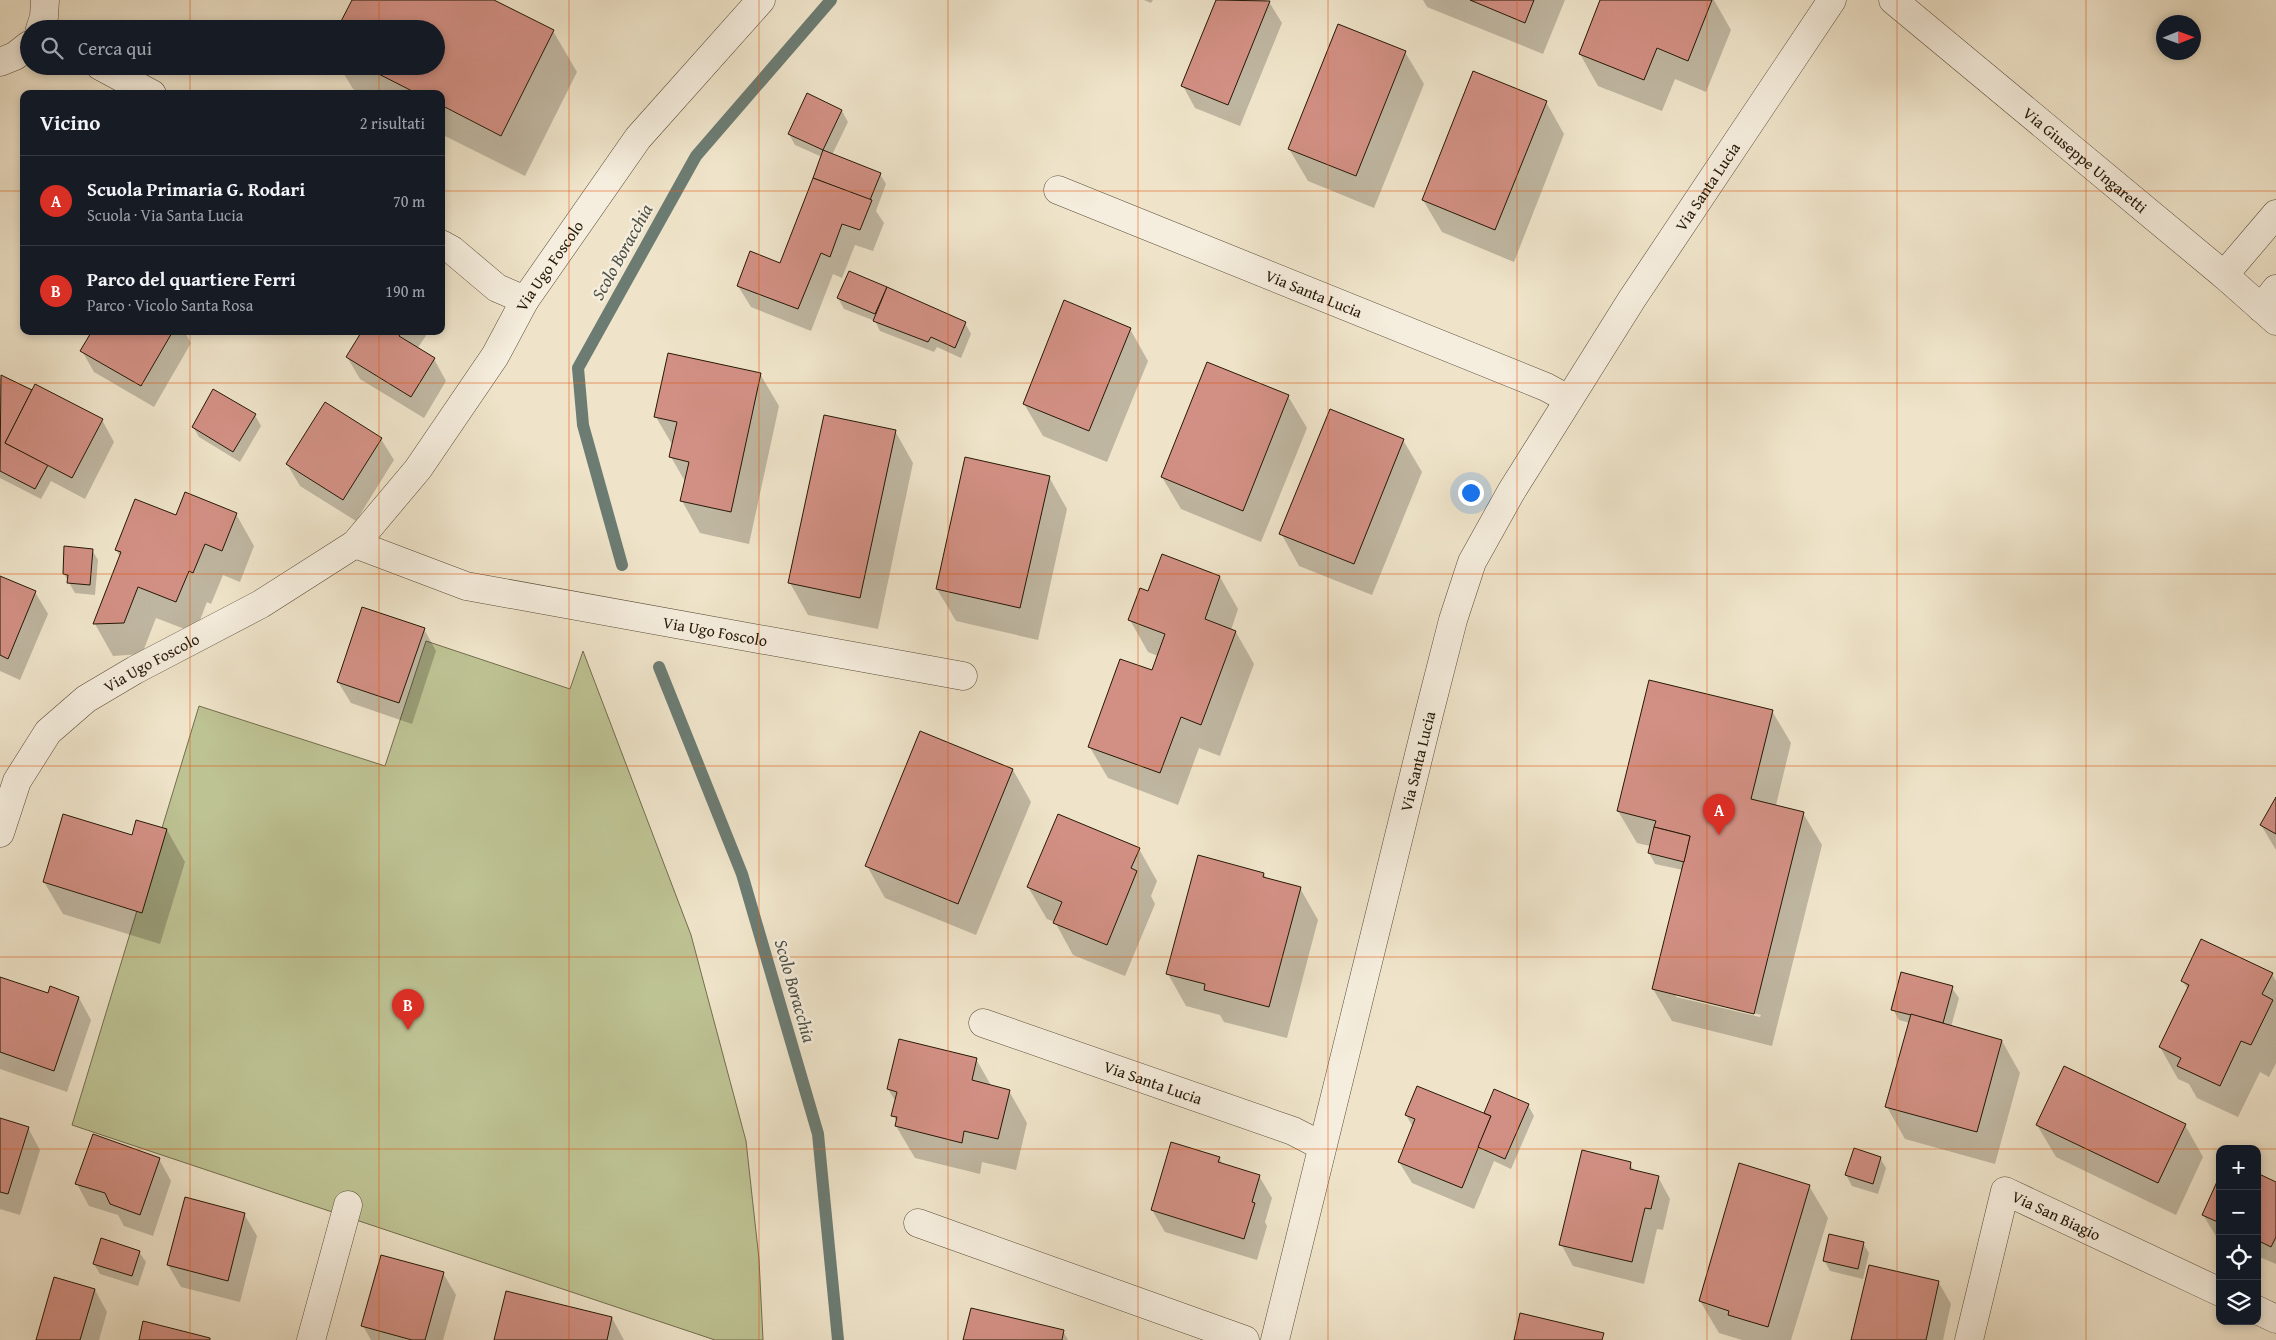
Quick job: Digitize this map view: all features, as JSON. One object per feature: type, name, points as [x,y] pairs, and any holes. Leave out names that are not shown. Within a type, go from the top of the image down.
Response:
[{"type":"street","points":[[43,20],[45,0]]},
{"type":"street","name":"Via Ugo Foscolo","points":[[0,833],[17,782],[48,732],[86,699],[136,670],[261,604],[355,544],[418,469],[495,356],[525,300],[638,138],[761,0]]},
{"type":"street","name":"Via Santa Lucia","points":[[1275,1340],[1453,620],[1472,562],[1511,492],[1632,299],[1832,0]]},
{"type":"street","name":"Via Giuseppe Ungaretti","points":[[1893,0],[2224,275],[2271,306]]},
{"type":"street","points":[[0,62],[20,53]]},
{"type":"street","points":[[117,75],[145,90]]},
{"type":"street","name":"Via Santa Lucia","points":[[1058,190],[1546,387],[1568,399]]},
{"type":"street","points":[[2224,275],[2276,214]]},
{"type":"street","points":[[445,246],[497,288],[525,300]]},
{"type":"street","name":"Via Ugo Foscolo","points":[[355,544],[466,586],[963,676]]},
{"type":"street","name":"Via Santa Lucia","points":[[983,1023],[1293,1131],[1322,1146]]},
{"type":"street","name":"Via San Biagio","points":[[1970,1340],[2005,1191],[2216,1290]]},
{"type":"street","points":[[311,1340],[348,1205]]},
{"type":"street","points":[[918,1223],[1245,1340]]},
{"type":"street","points":[[2261,1312],[2276,1319]]},
{"type":"green space","points":[[426,641],[570,689],[583,651],[691,935],[746,1141],[759,1259],[763,1340],[715,1340],[72,1125],[199,706],[385,766]]},
{"type":"building","points":[[352,0],[494,0],[554,30],[501,136],[445,107],[445,90],[410,90],[381,75],[445,75],[445,20],[342,20]]},
{"type":"building","points":[[1216,0],[1270,1],[1228,105],[1181,86]]},
{"type":"building","points":[[1470,0],[1534,0],[1525,23]]},
{"type":"building","points":[[1600,0],[1712,0],[1688,61],[1657,48],[1644,80],[1579,54]]},
{"type":"building","points":[[1338,24],[1406,51],[1356,176],[1288,149]]},
{"type":"building","points":[[1473,71],[1547,101],[1495,230],[1422,200]]},
{"type":"building","points":[[807,93],[842,110],[823,150],[788,134]]},
{"type":"building","points":[[823,150],[881,173],[870,200],[813,178]]},
{"type":"building","points":[[813,178],[872,200],[860,230],[842,224],[830,257],[821,253],[798,309],[737,286],[750,251],[780,263]]},
{"type":"building","points":[[849,271],[887,287],[875,314],[837,298]]},
{"type":"building","points":[[887,287],[966,322],[955,348],[931,337],[928,342],[873,321]]},
{"type":"building","points":[[1064,300],[1131,328],[1089,431],[1023,404]]},
{"type":"building","points":[[90,335],[171,335],[141,386],[80,351]]},
{"type":"building","points":[[360,335],[400,335],[435,358],[411,397],[346,357]]},
{"type":"building","points":[[668,353],[761,373],[731,512],[680,501],[689,462],[669,457],[677,422],[654,417]]},
{"type":"building","points":[[1207,362],[1289,395],[1243,511],[1161,477]]},
{"type":"building","points":[[1,375],[32,390],[5,443],[48,465],[35,489],[0,471]]},
{"type":"building","points":[[35,384],[103,419],[72,478],[5,443]]},
{"type":"building","points":[[213,389],[256,414],[233,452],[192,427]]},
{"type":"building","points":[[325,402],[382,438],[343,500],[286,464]]},
{"type":"building","points":[[1330,409],[1404,439],[1354,564],[1279,534]]},
{"type":"building","points":[[824,415],[896,430],[860,598],[788,583]]},
{"type":"building","points":[[965,457],[1050,476],[1020,608],[936,589]]},
{"type":"building","points":[[185,492],[237,513],[222,551],[205,544],[193,573],[189,571],[176,602],[138,587],[124,623],[93,624],[121,552],[115,550],[135,499],[176,515]]},
{"type":"building","points":[[64,546],[93,549],[90,585],[67,583],[68,575],[63,574]]},
{"type":"building","points":[[1162,554],[1220,576],[1205,619],[1236,631],[1201,725],[1181,717],[1160,773],[1088,747],[1120,659],[1152,670],[1165,634],[1128,620],[1140,588],[1148,591]]},
{"type":"building","points":[[0,576],[36,591],[8,659],[0,655]]},
{"type":"building","points":[[362,607],[425,628],[399,703],[337,682]]},
{"type":"building","points":[[1649,680],[1773,710],[1751,799],[1804,812],[1754,1014],[1652,989],[1690,836],[1654,827],[1656,821],[1617,811]]},
{"type":"building","points":[[920,731],[1013,769],[958,904],[865,866]]},
{"type":"building","points":[[2276,797],[2276,834],[2260,825]]},
{"type":"building","points":[[63,814],[132,835],[136,820],[167,829],[142,913],[43,882]]},
{"type":"building","points":[[1058,814],[1140,848],[1131,868],[1137,871],[1107,945],[1053,923],[1062,902],[1027,887]]},
{"type":"building","points":[[1654,827],[1690,836],[1684,862],[1648,853]]},
{"type":"building","points":[[1198,855],[1264,873],[1263,877],[1301,887],[1269,1007],[1204,990],[1205,984],[1166,974]]},
{"type":"building","points":[[2201,939],[2273,973],[2262,994],[2273,1000],[2251,1045],[2241,1041],[2220,1086],[2177,1066],[2181,1058],[2159,1047],[2189,985],[2181,981]]},
{"type":"building","points":[[1901,972],[1953,986],[1943,1023],[1891,1010]]},
{"type":"building","points":[[0,977],[48,993],[50,986],[79,997],[54,1071],[0,1052]]},
{"type":"building","points":[[1911,1014],[2002,1040],[1977,1132],[1885,1107]]},
{"type":"building","points":[[899,1039],[977,1058],[972,1080],[1010,1090],[998,1139],[964,1131],[962,1143],[895,1126],[897,1117],[891,1116],[897,1092],[887,1089]]},
{"type":"building","points":[[2064,1066],[2186,1124],[2158,1183],[2036,1125]]},
{"type":"building","points":[[1417,1086],[1491,1116],[1462,1188],[1398,1162],[1415,1119],[1405,1115]]},
{"type":"building","points":[[1494,1089],[1529,1104],[1505,1159],[1478,1147],[1491,1116],[1484,1113]]},
{"type":"building","points":[[0,1118],[29,1127],[8,1194],[0,1192]]},
{"type":"building","points":[[93,1134],[160,1158],[140,1215],[110,1204],[105,1193],[75,1184]]},
{"type":"building","points":[[1171,1142],[1220,1157],[1218,1162],[1260,1175],[1252,1202],[1255,1203],[1244,1239],[1151,1210]]},
{"type":"building","points":[[1854,1148],[1881,1157],[1873,1184],[1845,1175]]},
{"type":"building","points":[[1582,1150],[1631,1162],[1630,1169],[1659,1176],[1651,1209],[1645,1208],[1632,1262],[1559,1245]]},
{"type":"building","points":[[1739,1163],[1810,1185],[1768,1327],[1728,1315],[1729,1311],[1699,1301]]},
{"type":"building","points":[[2261,1175],[2276,1182],[2276,1237],[2271,1247],[2261,1242]]},
{"type":"building","points":[[2216,1184],[2216,1221],[2202,1215]]},
{"type":"building","points":[[185,1197],[245,1213],[228,1281],[167,1265]]},
{"type":"building","points":[[1829,1234],[1864,1242],[1858,1269],[1823,1261]]},
{"type":"building","points":[[101,1238],[140,1251],[132,1276],[93,1264]]},
{"type":"building","points":[[381,1255],[444,1272],[425,1340],[412,1340],[361,1326]]},
{"type":"building","points":[[1869,1265],[1939,1281],[1926,1340],[1851,1340]]},
{"type":"building","points":[[54,1277],[95,1289],[80,1340],[36,1340]]},
{"type":"building","points":[[506,1291],[612,1317],[607,1340],[494,1340]]},
{"type":"building","points":[[971,1308],[1064,1330],[1062,1340],[963,1340]]},
{"type":"building","points":[[1520,1313],[1604,1333],[1602,1340],[1514,1340]]},
{"type":"building","points":[[143,1321],[210,1338],[210,1340],[139,1340]]},
{"type":"waterway","name":"Scolo Boracchia","points":[[622,565],[583,425],[578,368],[696,156],[831,0]]},
{"type":"waterway","name":"Scolo Boracchia","points":[[659,667],[742,874],[818,1134],[838,1340]]},
{"type":"place","name":"Scuola Primaria G. Rodari","points":[[1719,835]]},
{"type":"place","name":"Parco del quartiere Ferri","points":[[408,1030]]}]
